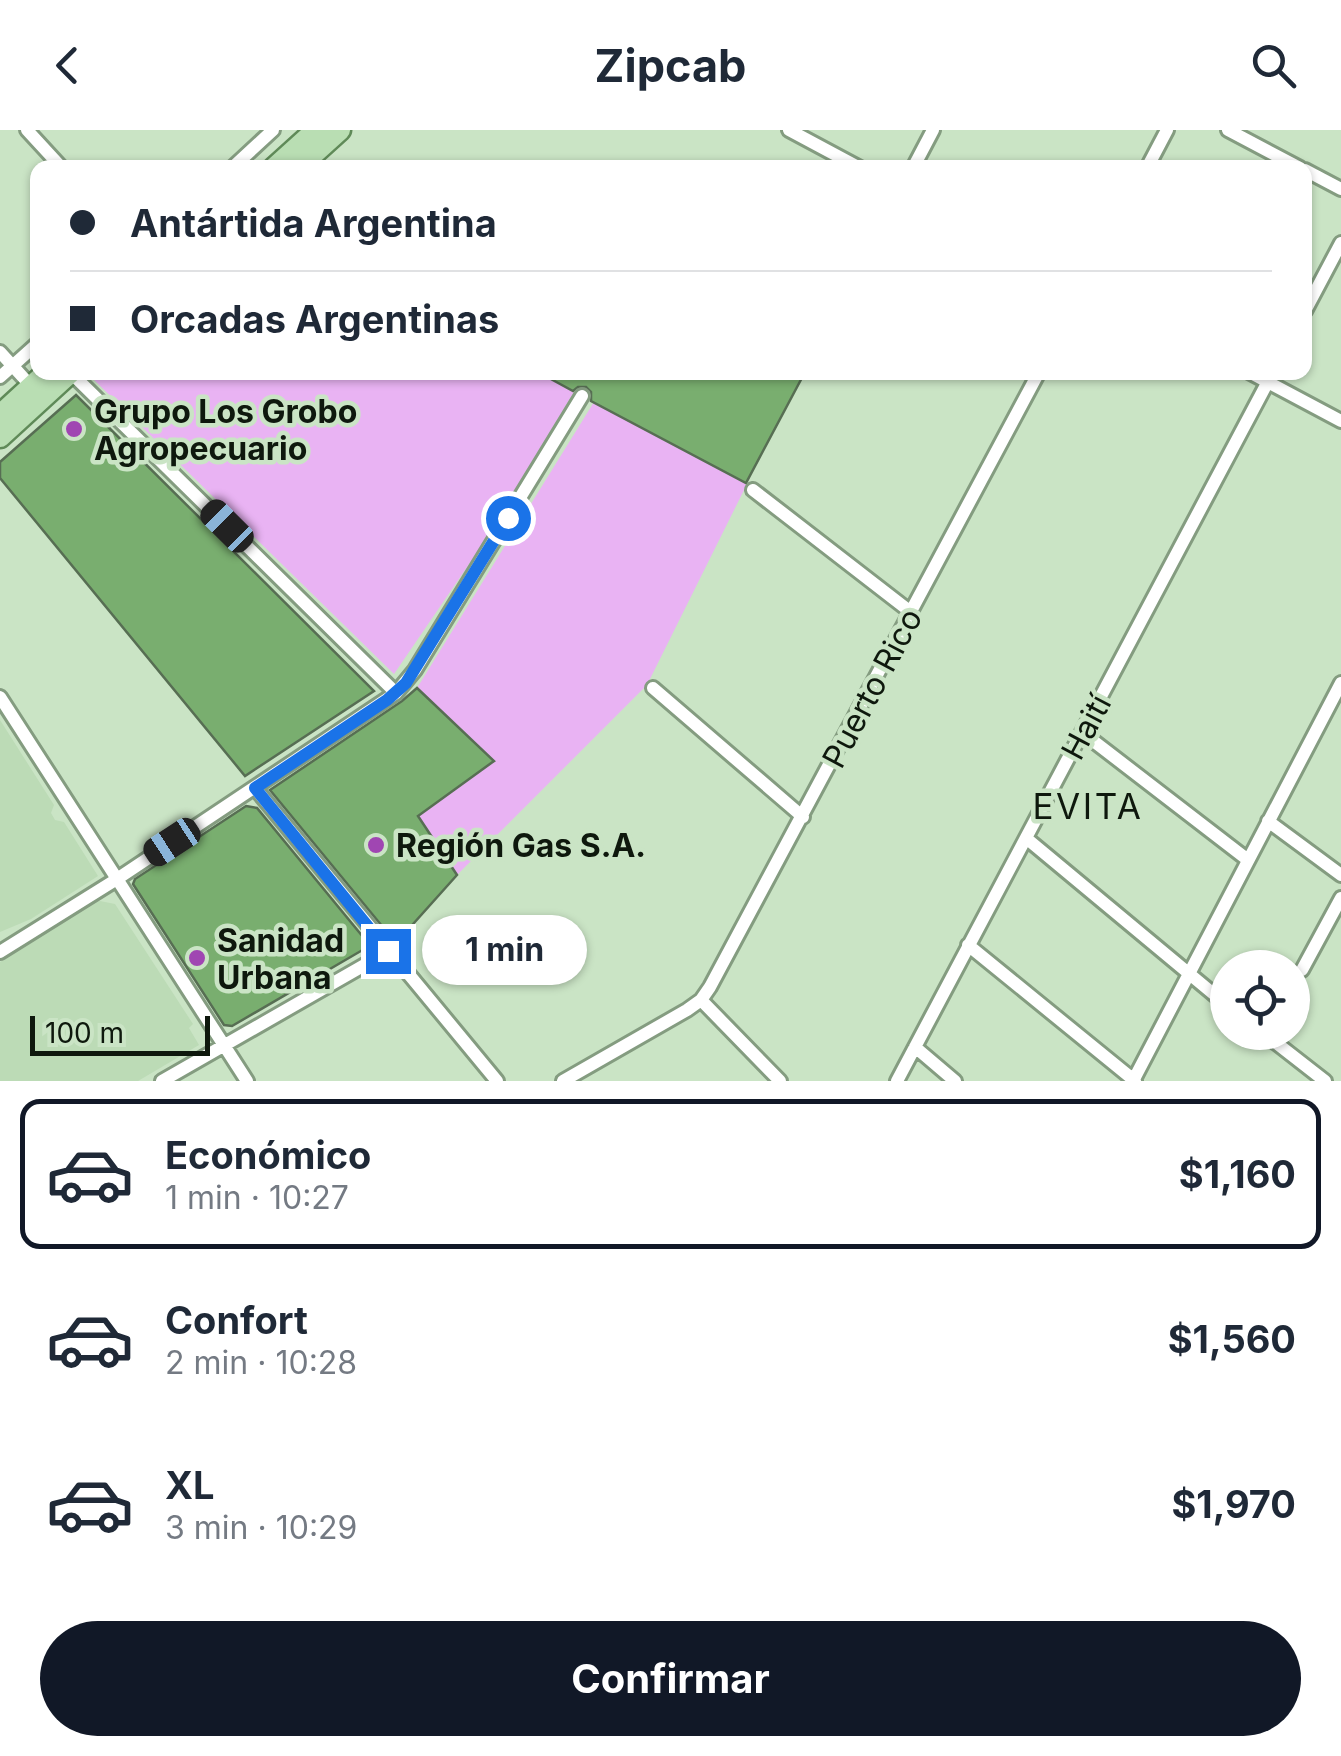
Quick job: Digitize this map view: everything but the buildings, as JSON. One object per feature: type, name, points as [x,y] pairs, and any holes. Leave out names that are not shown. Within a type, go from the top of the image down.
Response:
[{"type":"main road","points":[[283,160],[316,130]]},
{"type":"main road","points":[[307,160],[340,130]]},
{"type":"main road","points":[[0,415],[38,380]]},
{"type":"main road","points":[[0,437],[63,380]]},
{"type":"street","points":[[27,130],[55,160]]},
{"type":"street","points":[[241,160],[273,130]]},
{"type":"street","points":[[789,130],[845,160]]},
{"type":"street","points":[[917,160],[933,130]]},
{"type":"street","points":[[1152,160],[1167,130]]},
{"type":"street","points":[[1228,130],[1285,160]]},
{"type":"street","points":[[1312,174],[1341,189]]},
{"type":"street","points":[[1312,298],[1341,243]]},
{"type":"street","points":[[0,377],[30,351]]},
{"type":"street","points":[[0,352],[13,366],[30,374]]},
{"type":"street","points":[[78,380],[396,693]]},
{"type":"street","name":"Puerto Rico","points":[[701,1000],[804,817],[1035,380]]},
{"type":"street","name":"Haití","points":[[897,1081],[1268,380]]},
{"type":"street","points":[[1275,380],[1341,421]]},
{"type":"street","points":[[0,952],[396,693],[416,670],[582,396]]},
{"type":"street","points":[[753,490],[912,614]]},
{"type":"street","points":[[968,945],[1134,1081],[1341,682]]},
{"type":"street","points":[[653,688],[804,817]]},
{"type":"street","points":[[0,697],[247,1081]]},
{"type":"street","points":[[1082,734],[1248,860]]},
{"type":"street","points":[[255,788],[497,1081]]},
{"type":"street","points":[[1268,821],[1341,875]]},
{"type":"street","points":[[1026,838],[1210,992]]},
{"type":"street","points":[[1310,955],[1341,898]]},
{"type":"street","points":[[162,1081],[388,951]]},
{"type":"street","points":[[563,1081],[701,1000],[780,1081]]},
{"type":"street","points":[[915,1048],[955,1081]]},
{"type":"street","points":[[1285,1050],[1324,1081]]},
{"type":"shaded area","points":[[94,380],[552,380],[574,392],[478,551],[394,674]]},
{"type":"shaded area","points":[[594,402],[747,484],[647,685],[457,875],[418,816],[493,761],[417,688]]},
{"type":"shaded area","points":[[0,720],[54,805],[51,813],[55,820],[64,822],[98,876],[31,919],[0,932]]},
{"type":"shaded area","points":[[95,900],[115,904],[193,1024],[189,1028],[199,1045],[138,1081],[0,1081],[0,962]]},
{"type":"place","name":"Grupo Los Grobo Agropecuario","points":[[74,429]]},
{"type":"place","name":"Región Gas S.A.","points":[[376,845]]},
{"type":"place","name":"Sanidad Urbana","points":[[197,958]]},
{"type":"district","name":"EVITA","points":[[1088,806]]},
{"type":"route","points":[[388,951],[255,788],[387,700],[406,683],[508,518]]}]
